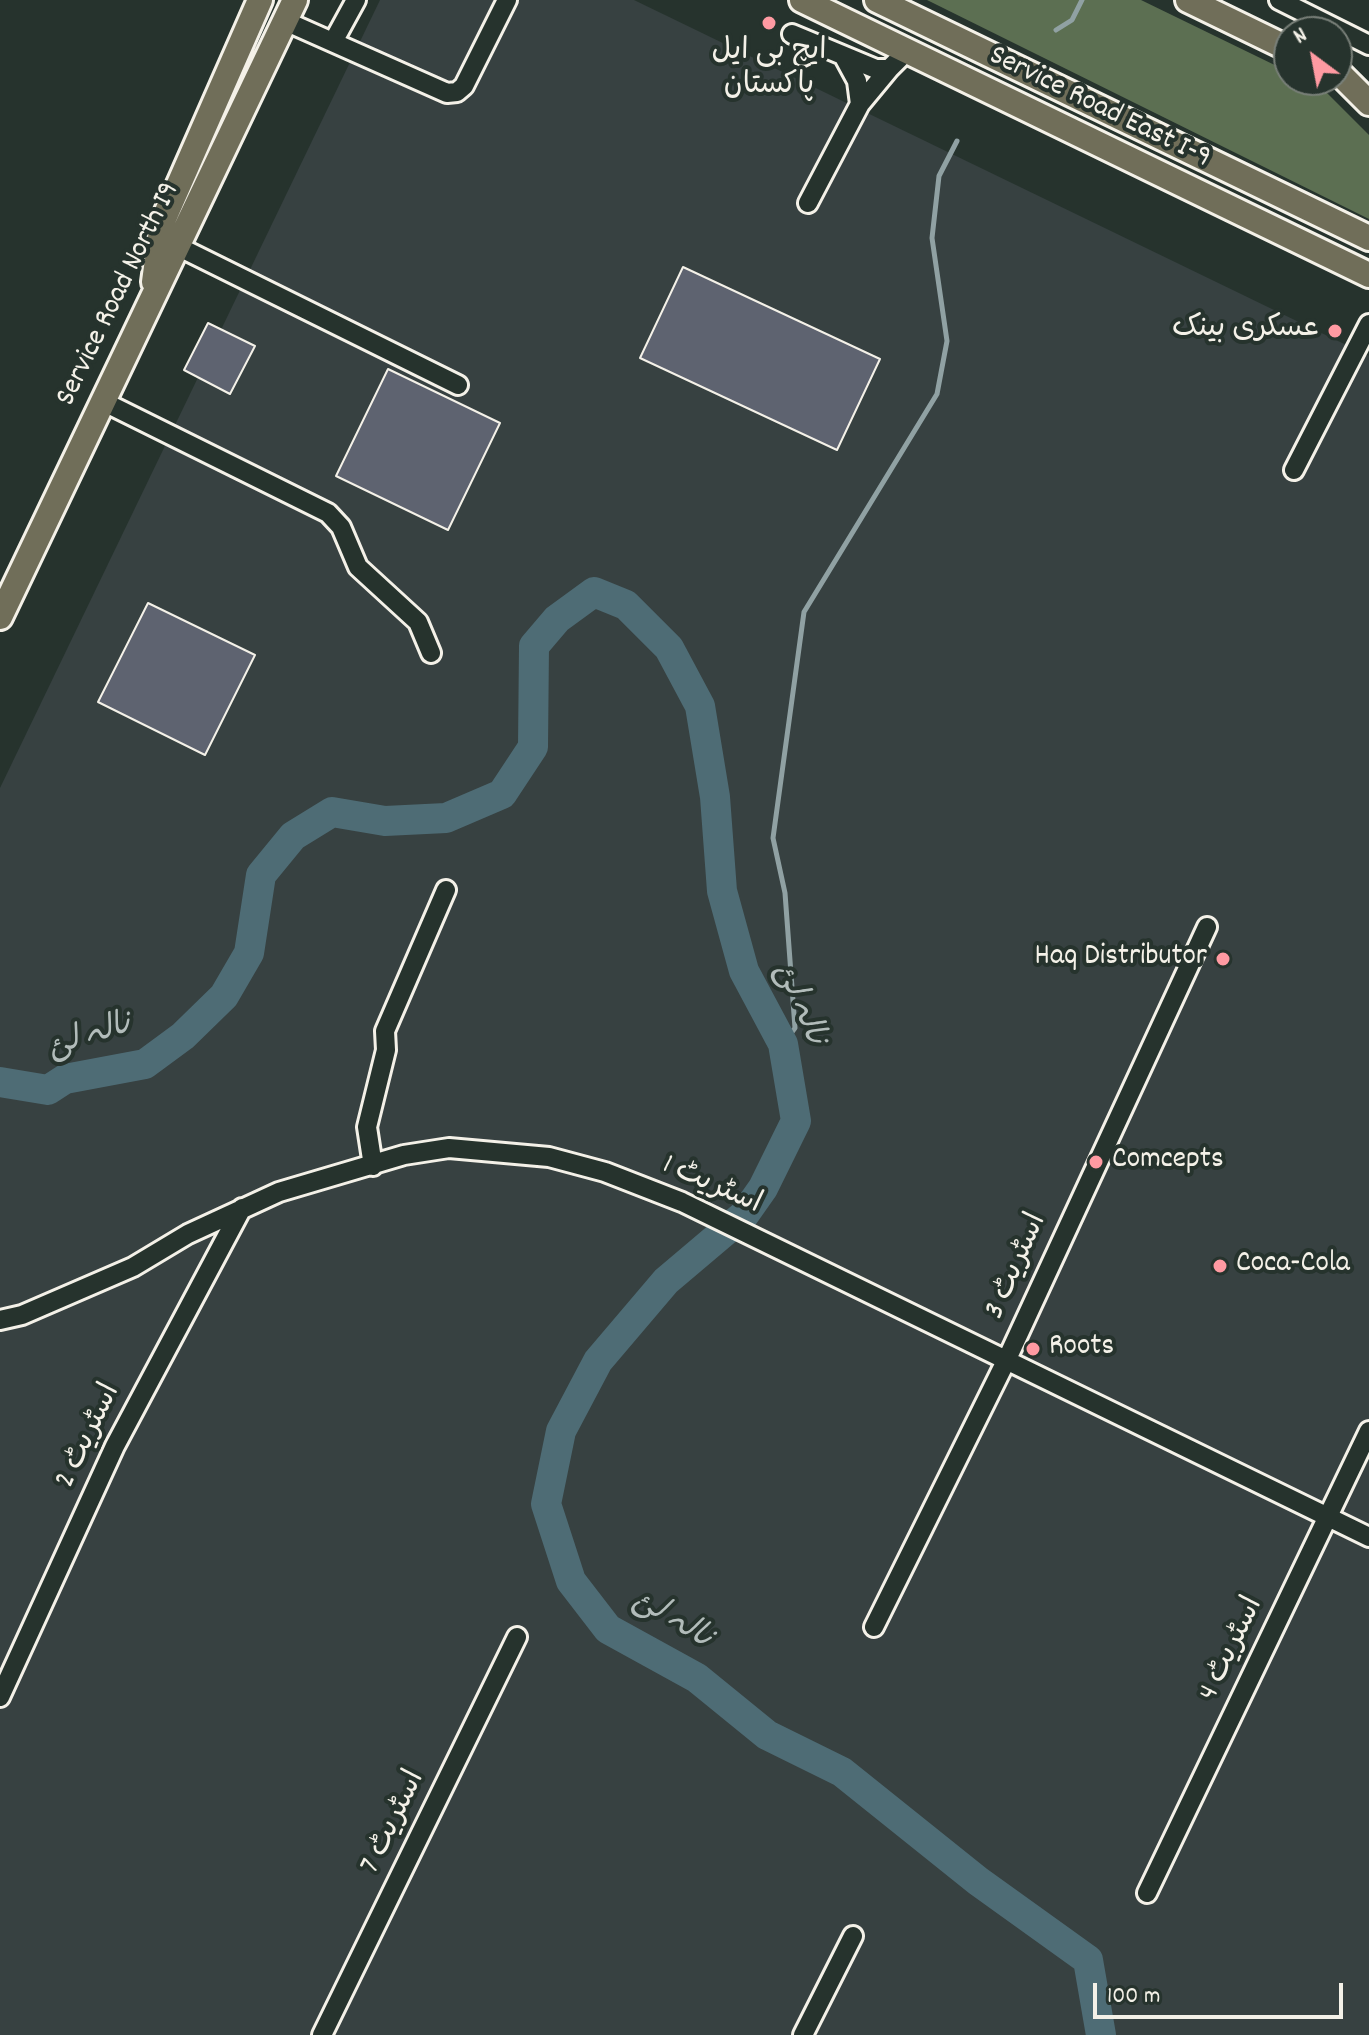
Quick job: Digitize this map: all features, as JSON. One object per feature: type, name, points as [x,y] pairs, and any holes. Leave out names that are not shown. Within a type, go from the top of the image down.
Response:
[{"type":"main road","points":[[151,305],[162,223],[260,0]]},
{"type":"main road","name":"Service Road East I-9","points":[[802,0],[1369,275]]},
{"type":"main road","points":[[877,0],[1369,238]]},
{"type":"main road","points":[[1188,0],[1273,41]]},
{"type":"main road","name":"Service Road North I9","points":[[0,617],[290,10]]},
{"type":"main road","points":[[1353,88],[1369,103]]},
{"type":"street","points":[[333,42],[356,0]]},
{"type":"street","points":[[290,10],[333,42],[447,93],[457,92],[464,86],[507,0]]},
{"type":"street","points":[[1279,0],[1369,45]]},
{"type":"street","points":[[792,34],[876,69],[889,69]]},
{"type":"street","points":[[808,203],[860,104],[907,51]]},
{"type":"street","points":[[844,57],[857,81],[860,104]]},
{"type":"street","points":[[179,247],[458,385]]},
{"type":"street","points":[[1294,470],[1369,324]]},
{"type":"street","points":[[104,402],[328,513],[341,527],[358,567],[418,622],[431,653]]},
{"type":"street","points":[[373,1166],[367,1127],[386,1050],[385,1031],[446,890]]},
{"type":"street","name":"اسٹریٹ 3","points":[[874,1627],[1007,1359],[1207,927]]},
{"type":"street","name":"اسٹریٹ 1","points":[[0,1320],[22,1315],[133,1267],[242,1208],[279,1192],[404,1155],[449,1148],[549,1157],[605,1172],[682,1202],[1369,1537]]},
{"type":"street","name":"اسٹریٹ 2","points":[[0,1697],[115,1446],[242,1208]]},
{"type":"street","name":"اسٹریٹ 4","points":[[1147,1893],[1369,1431]]},
{"type":"street","name":"اسٹریٹ 7","points":[[322,2035],[517,1637]]},
{"type":"street","points":[[803,2035],[853,1936]]},
{"type":"shaded area","points":[[380,0],[634,0],[1369,356],[1369,2035],[0,2035],[0,788]]},
{"type":"green space","points":[[927,0],[1141,0],[1273,64],[1273,96],[1330,96],[1369,135],[1369,219]]},
{"type":"building","points":[[683,267],[880,359],[837,450],[640,358]]},
{"type":"building","points":[[208,323],[255,346],[230,394],[184,370]]},
{"type":"building","points":[[388,369],[500,423],[448,530],[336,476]]},
{"type":"building","points":[[148,603],[255,655],[205,755],[98,702]]},
{"type":"waterway","points":[[1056,30],[1072,20],[1082,0]]},
{"type":"waterway","points":[[783,1044],[795,1028],[785,893],[773,838],[804,612],[937,394],[947,341],[932,238],[939,176],[957,141]]},
{"type":"waterway","name":"نالہ لئ","points":[[0,1082],[48,1090],[65,1079],[145,1064],[183,1036],[224,996],[249,953],[261,875],[293,836],[332,812],[385,821],[446,818],[502,794],[533,747],[534,646],[557,619],[594,592],[626,605],[669,648],[700,706],[715,797],[722,891],[744,971],[783,1044],[796,1121],[763,1188],[744,1215],[666,1281],[598,1361],[561,1431],[546,1504],[571,1581],[608,1629],[697,1678],[767,1735],[842,1772],[978,1881],[1088,1960],[1101,2035]]},
{"type":"place","name":"ایچ بی ایل پاکستان","points":[[769,23]]},
{"type":"place","name":"عسکری بینک","points":[[1335,331]]},
{"type":"place","name":"Haq Distributor","points":[[1223,959]]},
{"type":"place","name":"Comcepts","points":[[1096,1162]]},
{"type":"place","name":"Coca-Cola","points":[[1220,1266]]},
{"type":"place","name":"Roots","points":[[1033,1349]]}]
